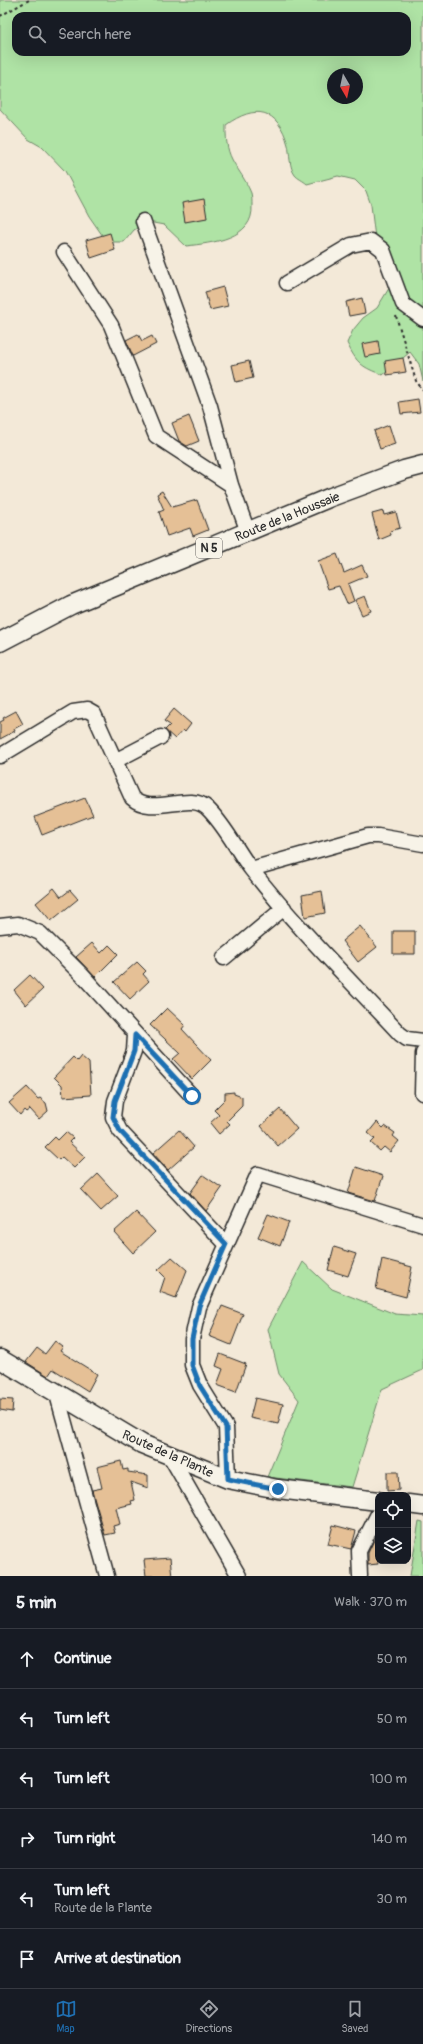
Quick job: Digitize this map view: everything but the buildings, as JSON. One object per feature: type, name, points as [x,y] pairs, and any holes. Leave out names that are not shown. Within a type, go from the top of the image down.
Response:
[{"type":"main road","name":"Route de la Houssaie","points":[[0,642],[71,605],[331,497],[404,470],[423,465]]},
{"type":"main road","name":"Route de la Plante","points":[[0,1359],[56,1391],[136,1441],[228,1479],[278,1489],[375,1501]]},
{"type":"main road","points":[[411,1504],[423,1506]]},
{"type":"street","points":[[143,221],[210,406],[231,485],[248,532]]},
{"type":"street","points":[[287,283],[351,245],[371,240],[382,250],[403,304],[423,319]]},
{"type":"street","points":[[64,252],[111,325],[156,436],[231,485]]},
{"type":"street","points":[[0,756],[73,712],[87,710],[94,714],[132,798],[136,803],[148,806],[193,803],[206,807],[222,825],[251,869],[284,908],[400,1034],[407,1038],[423,1041]]},
{"type":"street","points":[[115,761],[161,737]]},
{"type":"street","points":[[251,869],[368,836],[378,836],[423,844]]},
{"type":"street","points":[[224,958],[284,908]]},
{"type":"street","points":[[0,926],[18,924],[40,933],[82,975],[192,1096]]},
{"type":"street","points":[[135,1035],[134,1051],[115,1101],[113,1117],[120,1131],[226,1244]]},
{"type":"street","points":[[422,1093],[423,1053]]},
{"type":"street","points":[[228,1479],[226,1427],[200,1386],[192,1365],[192,1339],[199,1306],[258,1174],[423,1225]]},
{"type":"street","points":[[56,1391],[107,1576]]},
{"type":"street","points":[[170,1456],[239,1576]]},
{"type":"street","points":[[360,1576],[359,1550],[375,1520]]},
{"type":"path","points":[[0,16],[29,0]]},
{"type":"path","points":[[396,315],[416,381],[423,390]]},
{"type":"green space","points":[[0,0],[423,0],[423,381],[419,364],[410,352],[383,375],[365,367],[354,356],[347,343],[353,330],[363,318],[377,308],[391,285],[375,238],[371,205],[366,191],[355,180],[338,176],[307,184],[296,176],[293,172],[284,133],[272,117],[264,113],[256,112],[237,118],[226,125],[226,138],[230,156],[246,183],[251,195],[251,217],[246,226],[230,237],[219,241],[186,246],[164,225],[148,222],[134,230],[124,242],[107,242],[89,216],[65,171],[42,147],[28,139],[0,109]]},
{"type":"green space","points":[[303,1262],[332,1289],[395,1314],[423,1316],[423,1370],[382,1389],[352,1487],[267,1477],[299,1400],[279,1374],[268,1329]]},
{"type":"green space","points":[[419,1521],[423,1522],[423,1576],[410,1576]]},
{"type":"route","points":[[192,1096],[135,1035],[134,1051],[115,1101],[113,1117],[120,1131],[226,1244],[199,1306],[192,1339],[192,1365],[200,1386],[226,1427],[228,1479],[278,1489]]}]
